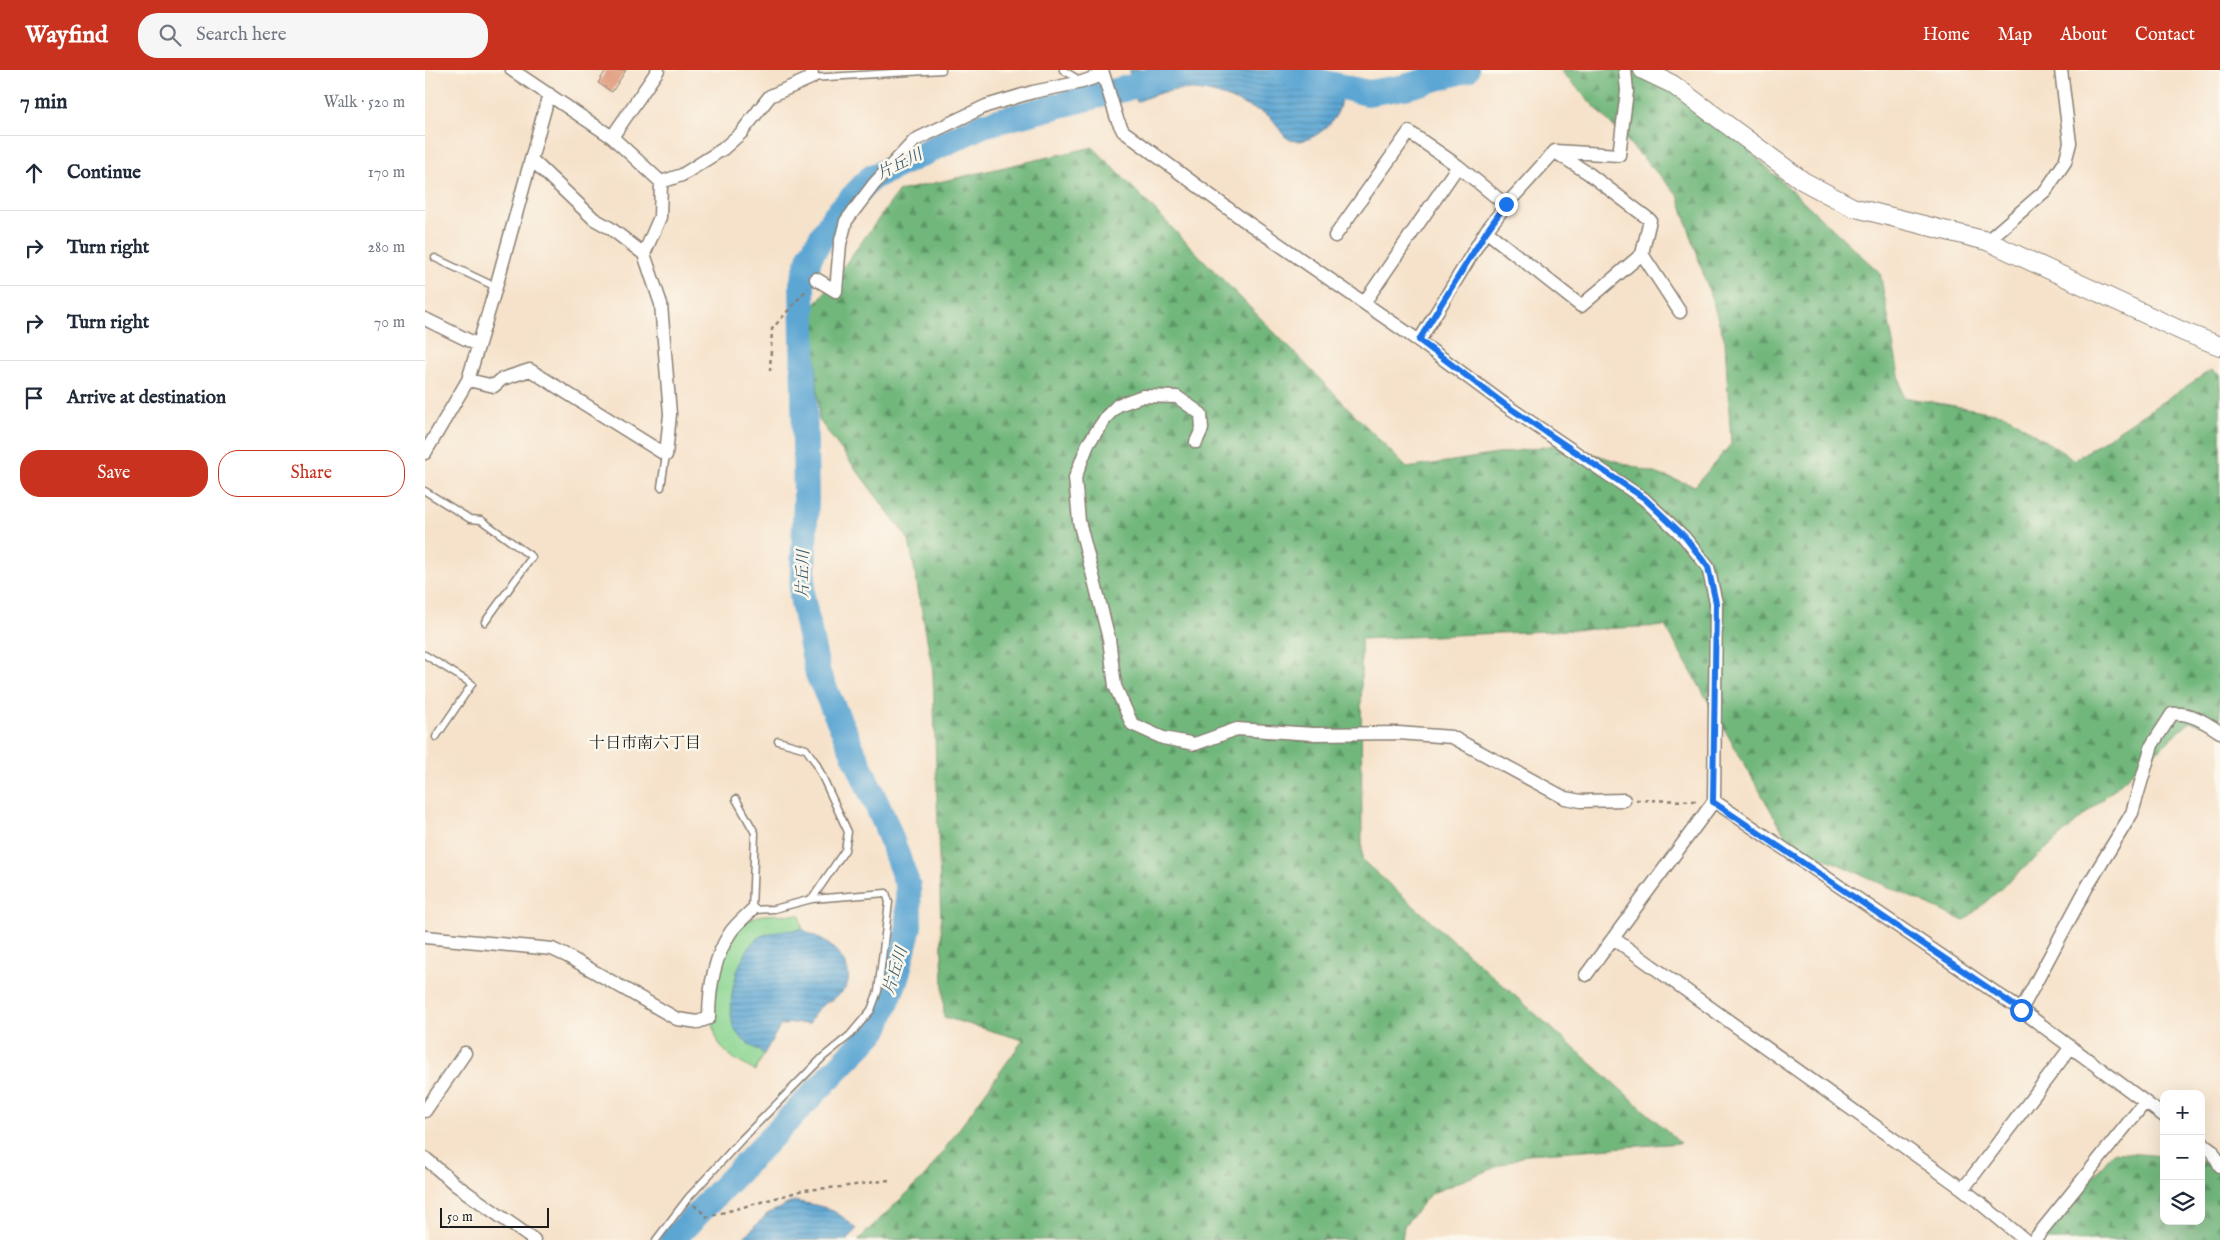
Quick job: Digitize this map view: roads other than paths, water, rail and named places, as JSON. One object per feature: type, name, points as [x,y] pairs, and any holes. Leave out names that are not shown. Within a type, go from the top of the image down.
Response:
[{"type":"street","points":[[511,70],[612,137],[661,182],[660,217],[644,254]]},
{"type":"street","points":[[612,137],[658,70]]},
{"type":"street","points":[[1419,340],[1486,232],[1506,204],[1555,152],[1619,155],[1627,91],[1625,70]]},
{"type":"street","points":[[1643,70],[1672,84],[1803,182],[1852,207],[1987,241],[2184,332],[2220,346]]},
{"type":"street","points":[[1987,241],[2046,190],[2065,162],[2070,143],[2061,70]]},
{"type":"street","points":[[816,279],[836,291],[840,244],[846,221],[874,184],[915,140],[986,106],[1033,92],[1082,82],[1102,73],[1123,131],[1241,218],[1419,340],[1504,404],[1644,498],[1685,537],[1708,567],[1716,603],[1713,802],[1586,975]]},
{"type":"street","points":[[661,182],[682,175],[723,149],[741,133],[770,96],[812,74]]},
{"type":"street","points":[[425,453],[468,380],[496,287],[549,94]]},
{"type":"street","points":[[1335,236],[1409,132],[1458,166],[1506,204]]},
{"type":"street","points":[[1486,232],[1581,306],[1641,254],[1650,220],[1588,173],[1555,152]]},
{"type":"street","points":[[468,380],[494,386],[502,379],[530,370],[666,455],[670,414],[661,304],[644,254],[610,228],[594,219],[531,159]]},
{"type":"street","points":[[1364,303],[1458,166]]},
{"type":"street","points":[[1641,254],[1680,312]]},
{"type":"street","points":[[425,319],[478,345]]},
{"type":"street","points":[[1196,442],[1203,429],[1201,414],[1177,397],[1143,396],[1118,406],[1107,416],[1088,444],[1075,478],[1079,521],[1109,639],[1115,686],[1132,724],[1163,738],[1195,744],[1237,729],[1313,734],[1398,733],[1451,737],[1565,798],[1581,801],[1624,800]]},
{"type":"street","points":[[2021,1010],[2087,887],[2132,813],[2153,745],[2172,714],[2183,713],[2204,721],[2220,732]]},
{"type":"street","points":[[1713,802],[2021,1010],[2160,1113]]},
{"type":"street","points":[[425,937],[551,949],[567,956],[677,1018],[698,1022],[709,1018],[712,973],[720,954],[731,932],[752,910]]},
{"type":"street","points":[[1613,938],[1963,1189],[2025,1240]]},
{"type":"street","points":[[1963,1189],[2071,1048]]},
{"type":"street","points":[[425,1111],[465,1053]]},
{"type":"street","points":[[2034,1240],[2145,1102]]},
{"type":"street","points":[[2205,1145],[2212,1150],[2220,1166]]},
{"type":"street","points":[[425,1158],[456,1185],[534,1240]]},
{"type":"lane","points":[[812,74],[942,70]]},
{"type":"lane","points":[[1063,70],[1082,82]]},
{"type":"lane","points":[[435,258],[496,287]]},
{"type":"lane","points":[[661,487],[666,455]]},
{"type":"lane","points":[[425,491],[470,519],[481,520],[531,557],[485,622]]},
{"type":"lane","points":[[425,655],[472,684],[436,737]]},
{"type":"lane","points":[[778,741],[806,749],[816,763],[848,832],[845,850],[812,899]]},
{"type":"lane","points":[[655,1240],[688,1198],[741,1139],[823,1057],[851,1035],[871,1010],[878,991],[889,902],[886,893],[812,899],[774,909],[752,910],[755,834],[735,799]]},
{"type":"water","points":[[1129,70],[1320,70],[1338,91],[1340,102],[1334,119],[1320,133],[1295,141],[1287,138],[1266,114],[1205,91],[1179,90],[1165,92],[1137,102]]},
{"type":"water","points":[[802,929],[824,941],[835,950],[846,965],[849,977],[848,982],[846,988],[841,993],[816,1011],[809,1024],[791,1023],[780,1026],[764,1054],[748,1044],[735,1030],[731,1009],[734,981],[744,955],[758,938],[773,933]]},
{"type":"water","points":[[794,1201],[828,1209],[848,1221],[856,1229],[848,1240],[741,1240],[767,1214]]},
{"type":"waterway","name":"片丘川","points":[[672,1240],[876,1029],[896,978],[909,926],[908,886],[886,825],[818,674],[802,597],[806,499],[802,284],[810,256],[834,217],[871,178],[983,125],[1135,86],[1178,70]]},
{"type":"waterway","name":"片丘川","points":[[1282,70],[1307,79],[1368,93],[1405,87],[1466,70]]},
{"type":"district","name":"十日市南六丁目","points":[[645,744]]}]
